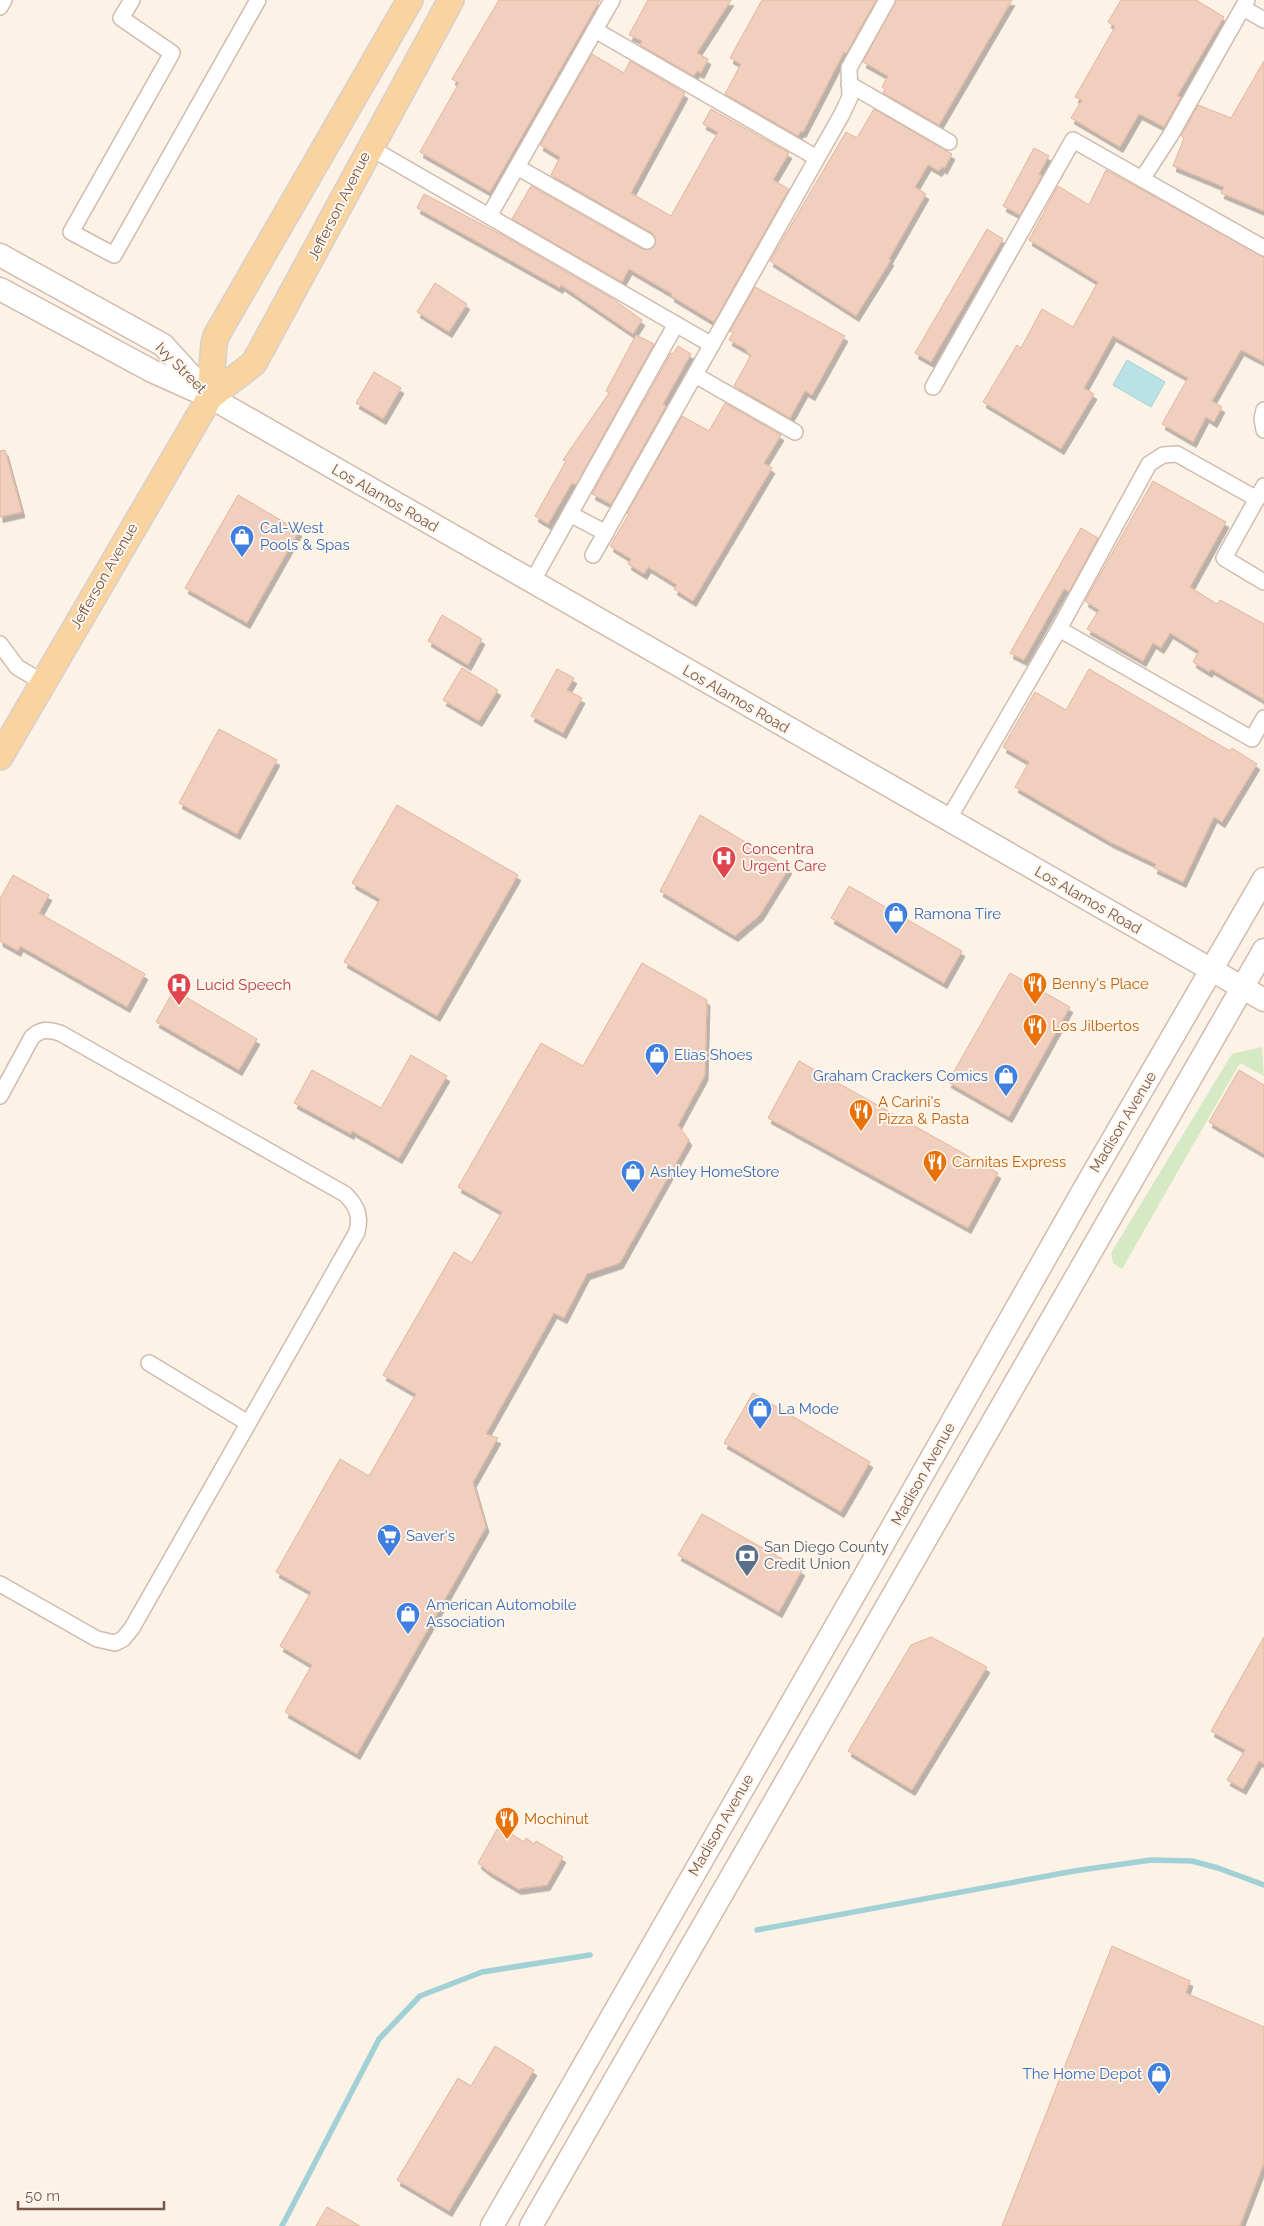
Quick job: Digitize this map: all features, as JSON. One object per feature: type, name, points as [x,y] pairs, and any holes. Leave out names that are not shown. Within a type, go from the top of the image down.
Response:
[{"type":"main road","name":"Jefferson Avenue","points":[[210,396],[216,336],[410,0]]},
{"type":"main road","name":"Jefferson Avenue","points":[[0,757],[210,396],[254,363],[451,0]]},
{"type":"main road","name":"Ivy Street","points":[[0,255],[163,345],[210,396]]},
{"type":"main road","name":"Ivy Street","points":[[0,289],[152,371],[210,396]]},
{"type":"main road","name":"Los Alamos Road","points":[[210,396],[1264,1000]]},
{"type":"main road","name":"Madison Avenue","points":[[492,2226],[1086,1186],[1264,879]]},
{"type":"main road","points":[[531,2226],[1264,950]]},
{"type":"street","points":[[0,7],[4,0]]},
{"type":"street","points":[[132,0],[121,18],[172,53],[71,232],[114,255],[258,0]]},
{"type":"street","points":[[489,216],[612,0]]},
{"type":"street","points":[[593,555],[850,97],[849,68],[888,0]]},
{"type":"street","points":[[1142,179],[1170,136],[1245,4],[1264,20]]},
{"type":"street","points":[[595,30],[817,158]]},
{"type":"street","points":[[849,84],[949,142]]},
{"type":"street","points":[[933,388],[1073,140],[1264,248]]},
{"type":"street","points":[[370,147],[712,345]]},
{"type":"street","points":[[518,167],[647,241]]},
{"type":"street","points":[[532,582],[676,324]]},
{"type":"street","points":[[695,375],[795,432]]},
{"type":"street","points":[[1264,410],[1262,419],[1264,430]]},
{"type":"street","points":[[948,820],[1059,629],[1149,464],[1163,454],[1177,454],[1260,493],[1224,558],[1264,582]]},
{"type":"street","points":[[570,514],[606,533]]},
{"type":"street","points":[[1059,629],[1252,739],[1264,718]]},
{"type":"street","points":[[0,644],[17,667],[42,682]]},
{"type":"street","points":[[0,667],[17,667]]},
{"type":"street","points":[[0,1584],[97,1639],[115,1643],[123,1638],[132,1628],[357,1232],[359,1221],[354,1203],[344,1194],[60,1033],[50,1030],[40,1031],[32,1037],[1,1090]]},
{"type":"street","points":[[149,1363],[248,1423]]},
{"type":"green space","points":[[1262,1047],[1264,1076],[1240,1063],[1122,1269],[1113,1263],[1111,1253],[1232,1054]]},
{"type":"water","points":[[1127,360],[1165,382],[1151,407],[1113,385]]},
{"type":"building","points":[[499,0],[600,0],[490,192],[420,152],[459,83],[452,79]]},
{"type":"building","points":[[648,0],[731,0],[697,53],[708,59],[701,73],[697,71],[694,76],[640,45],[642,41],[629,35]]},
{"type":"building","points":[[762,0],[876,0],[846,54],[844,52],[803,132],[801,131],[798,136],[725,94],[741,64],[730,58]]},
{"type":"building","points":[[896,0],[1012,0],[939,125],[883,93],[885,89],[882,87],[888,76],[863,62]]},
{"type":"building","points":[[1121,0],[1196,0],[1224,17],[1177,96],[1181,97],[1164,127],[1139,114],[1120,147],[1071,118],[1082,100],[1075,97],[1115,27],[1108,22]]},
{"type":"building","points":[[592,54],[624,73],[630,61],[685,93],[631,193],[671,216],[718,132],[703,124],[711,109],[789,153],[773,180],[789,189],[714,322],[671,296],[672,294],[629,269],[622,282],[512,219],[531,186],[642,249],[651,249],[655,245],[655,237],[652,233],[551,175],[560,157],[540,145]]},
{"type":"building","points":[[1264,61],[1264,211],[1221,193],[1224,187],[1173,166],[1184,138],[1181,136],[1198,105],[1231,118]]},
{"type":"building","points":[[874,109],[952,154],[944,169],[942,167],[939,171],[928,165],[915,187],[926,194],[889,259],[891,260],[856,316],[770,261],[846,132],[857,138]]},
{"type":"building","points":[[1034,148],[1049,156],[1039,174],[1042,176],[1020,215],[1003,206]]},
{"type":"building","points":[[1106,170],[1264,257],[1264,362],[1241,350],[1212,401],[1222,407],[1214,422],[1206,417],[1193,442],[1162,424],[1188,378],[1113,336],[1084,388],[1094,394],[1061,449],[983,402],[1017,345],[1021,348],[1042,309],[1073,327],[1098,282],[1029,240],[1058,186],[1089,205]]},
{"type":"building","points":[[424,194],[502,235],[613,299],[642,320],[633,334],[561,285],[560,288],[417,208]]},
{"type":"building","points":[[987,229],[1003,239],[931,362],[915,353]]},
{"type":"building","points":[[435,283],[467,304],[449,332],[417,312]]},
{"type":"building","points":[[755,287],[845,336],[812,395],[805,391],[790,418],[734,386],[751,355],[746,352],[747,350],[729,340],[733,333],[730,331]]},
{"type":"building","points":[[636,335],[654,344],[576,485],[572,483],[548,524],[535,516],[566,461],[563,460],[609,393],[606,391]]},
{"type":"building","points":[[678,346],[691,354],[663,404],[666,406],[611,504],[592,494],[671,353],[673,354]]},
{"type":"building","points":[[374,372],[401,388],[383,419],[356,403]]},
{"type":"building","points":[[725,403],[781,435],[764,463],[772,468],[693,601],[674,589],[677,585],[648,567],[644,574],[628,564],[631,559],[610,546],[682,416],[709,431]]},
{"type":"building","points":[[5,450],[22,512],[0,517],[0,451]]},
{"type":"building","points":[[1153,481],[1226,522],[1190,587],[1217,604],[1220,600],[1264,624],[1264,700],[1211,669],[1209,672],[1193,662],[1199,651],[1170,633],[1161,648],[1153,643],[1143,661],[1087,629],[1099,610],[1085,601]]},
{"type":"building","points":[[238,495],[299,531],[247,623],[185,588]]},
{"type":"building","points":[[1081,528],[1098,538],[1069,592],[1064,589],[1024,660],[1010,653]]},
{"type":"building","points":[[442,615],[482,639],[468,665],[428,641]]},
{"type":"building","points":[[462,668],[498,690],[479,721],[443,700]]},
{"type":"building","points":[[557,669],[574,678],[567,690],[582,698],[563,733],[531,716]]},
{"type":"building","points":[[1089,669],[1230,751],[1232,748],[1257,764],[1222,822],[1214,817],[1183,882],[1154,868],[1156,864],[1110,842],[1015,787],[1029,762],[1003,747],[1035,692],[1066,710]]},
{"type":"building","points":[[219,729],[277,760],[237,834],[179,803]]},
{"type":"building","points":[[397,805],[518,875],[437,1016],[344,962],[380,899],[352,883]]},
{"type":"building","name":"Concentra Urgent Care","points":[[700,815],[789,868],[760,915],[735,936],[660,891]]},
{"type":"building","points":[[13,875],[49,895],[39,913],[145,974],[127,1007],[20,946],[18,951],[0,941],[0,899]]},
{"type":"building","name":"Ramona Tire","points":[[849,886],[962,951],[944,983],[831,918]]},
{"type":"building","points":[[642,963],[707,1000],[705,1075],[678,1125],[689,1140],[620,1263],[587,1274],[564,1318],[554,1313],[486,1434],[498,1438],[473,1482],[486,1527],[357,1754],[285,1712],[312,1665],[280,1646],[311,1592],[276,1572],[340,1459],[369,1476],[416,1394],[383,1375],[454,1252],[472,1263],[502,1212],[458,1187],[541,1043],[583,1066]]},
{"type":"building","points":[[1010,973],[1070,1007],[1009,1117],[948,1082]]},
{"type":"building","points":[[174,990],[257,1039],[239,1070],[156,1022]]},
{"type":"building","points":[[411,1055],[447,1076],[399,1158],[352,1131],[351,1134],[294,1103],[312,1070],[381,1108]]},
{"type":"building","points":[[799,1061],[998,1173],[968,1228],[768,1118]]},
{"type":"building","points":[[1239,1070],[1264,1085],[1264,1154],[1209,1122]]},
{"type":"building","points":[[753,1393],[870,1462],[841,1512],[724,1443]]},
{"type":"building","points":[[702,1514],[802,1570],[779,1612],[678,1555]]},
{"type":"building","points":[[931,1637],[987,1667],[912,1790],[848,1751],[911,1645]]},
{"type":"building","points":[[1264,1637],[1264,1764],[1259,1761],[1243,1789],[1227,1780],[1245,1750],[1211,1731]]},
{"type":"building","points":[[499,1826],[524,1842],[526,1838],[534,1844],[536,1841],[563,1857],[547,1885],[518,1889],[478,1863]]},
{"type":"building","name":"The Home Depot","points":[[1112,1946],[1190,1981],[1186,1993],[1264,2027],[1264,2163],[1240,2226],[1002,2226]]},
{"type":"building","points":[[495,2046],[534,2070],[449,2211],[397,2180],[458,2078],[471,2086]]},
{"type":"building","points":[[327,2207],[360,2226],[316,2226]]},
{"type":"waterway","points":[[757,1930],[1074,1871],[1151,1860],[1192,1861],[1218,1868],[1264,1885]]},
{"type":"waterway","points":[[282,2226],[379,2039],[420,1996],[482,1972],[590,1955]]},
{"type":"place","name":"Cal-West Pools & Spas","points":[[242,558]]},
{"type":"place","name":"Concentra Urgent Care","points":[[724,879]]},
{"type":"place","name":"Ramona Tire","points":[[896,935]]},
{"type":"place","name":"Benny's Place","points":[[1035,1005]]},
{"type":"place","name":"Lucid Speech","points":[[179,1006]]},
{"type":"place","name":"Los Jilbertos","points":[[1035,1047]]},
{"type":"place","name":"Elias Shoes","points":[[657,1076]]},
{"type":"place","name":"Graham Crackers Comics","points":[[1006,1097]]},
{"type":"place","name":"A Carini's Pizza & Pasta","points":[[861,1132]]},
{"type":"place","name":"Carnitas Express","points":[[935,1183]]},
{"type":"place","name":"Ashley HomeStore","points":[[633,1193]]},
{"type":"place","name":"La Mode","points":[[760,1430]]},
{"type":"place","name":"Saver's","points":[[389,1557]]},
{"type":"place","name":"San Diego County Credit Union","points":[[747,1577]]},
{"type":"place","name":"American Automobile Association","points":[[408,1635]]},
{"type":"place","name":"Mochinut","points":[[507,1840]]},
{"type":"place","name":"The Home Depot","points":[[1159,2095]]}]
